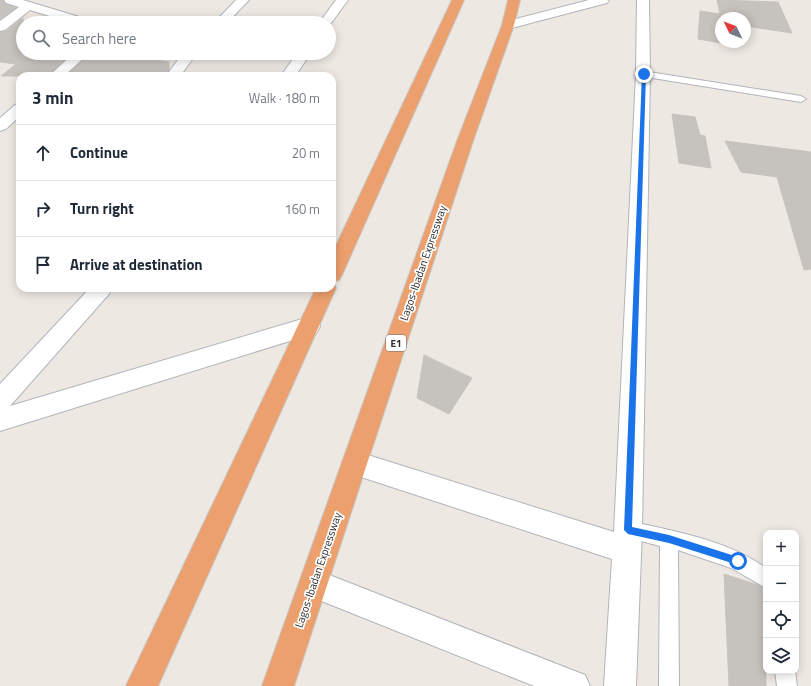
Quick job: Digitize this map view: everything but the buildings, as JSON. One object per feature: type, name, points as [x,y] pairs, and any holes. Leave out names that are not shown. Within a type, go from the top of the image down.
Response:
[{"type":"highway","points":[[336,266],[458,0]]},
{"type":"highway","name":"Lagos-Ibadan Expressway","points":[[278,686],[464,141],[508,25],[514,0]]},
{"type":"highway","points":[[142,686],[324,292]]},
{"type":"street","points":[[10,0],[62,16]]},
{"type":"street","points":[[227,16],[243,0]]},
{"type":"street","points":[[330,16],[342,0]]},
{"type":"street","points":[[508,25],[603,0]]},
{"type":"street","points":[[620,686],[627,540],[644,74],[643,0]]},
{"type":"street","points":[[0,27],[28,6]]},
{"type":"street","points":[[61,72],[74,60]]},
{"type":"street","points":[[176,72],[183,60]]},
{"type":"street","points":[[291,72],[299,60]]},
{"type":"street","points":[[0,126],[16,112]]},
{"type":"street","points":[[0,400],[98,292]]},
{"type":"street","points":[[0,420],[309,326]]},
{"type":"street","points":[[354,464],[627,540]]},
{"type":"street","points":[[314,584],[574,686]]},
{"type":"lane","points":[[644,74],[802,99]]},
{"type":"lane","points":[[627,540],[669,539],[738,561],[763,576]]},
{"type":"lane","points":[[669,539],[669,686]]},
{"type":"lane","points":[[785,674],[787,686]]},
{"type":"route","points":[[644,74],[638,201],[628,530],[669,539],[738,561]]}]
